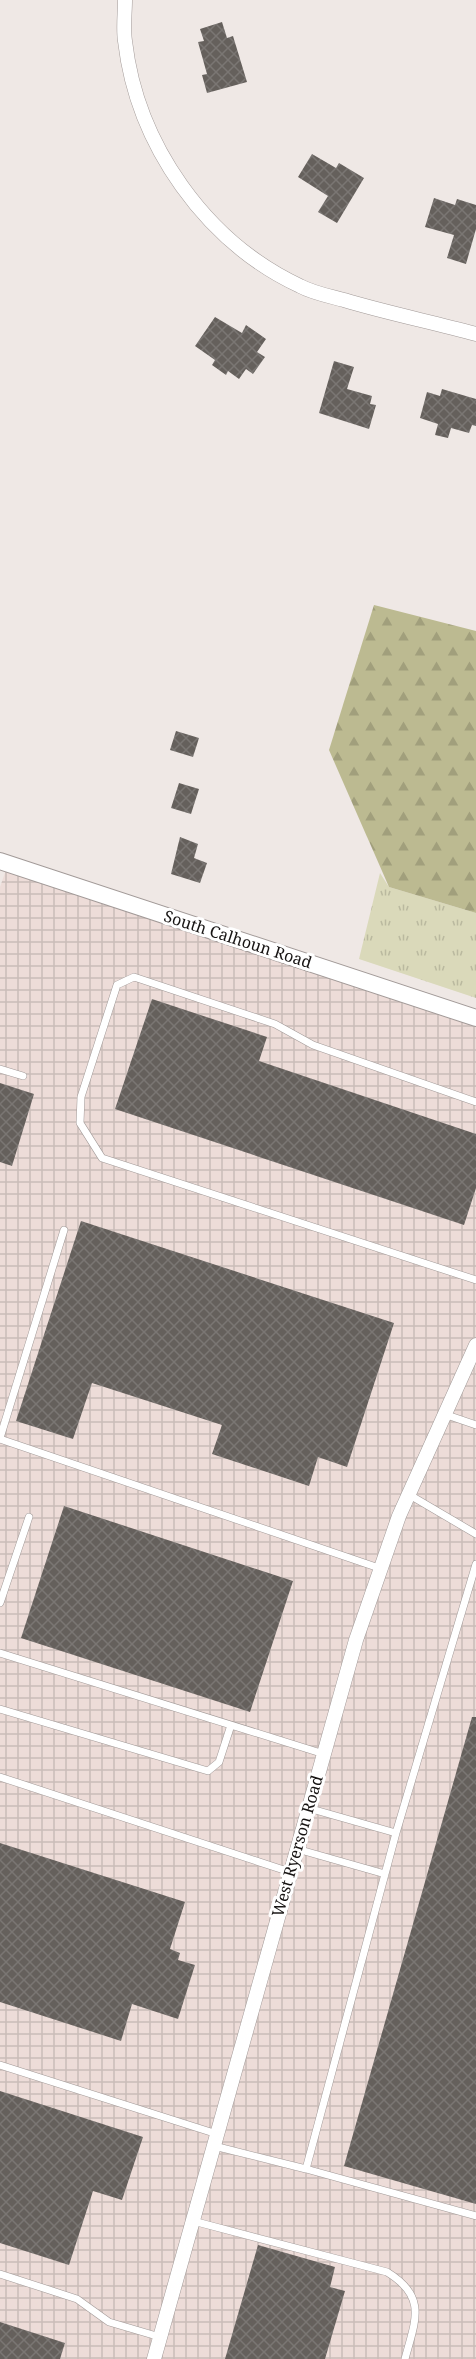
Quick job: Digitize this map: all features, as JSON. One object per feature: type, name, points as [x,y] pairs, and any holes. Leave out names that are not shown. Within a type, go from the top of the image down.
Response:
[{"type":"street","points":[[125,0],[125,41],[137,94],[153,135],[175,177],[199,209],[228,240],[261,266],[302,288],[476,334]]},
{"type":"street","name":"South Calhoun Road","points":[[0,861],[476,1018]]},
{"type":"street","name":"West Ryerson Road","points":[[154,2359],[308,1808],[379,1568],[408,1494],[476,1345]]},
{"type":"lane","points":[[476,1102],[313,1045],[275,1024],[134,977],[117,985],[81,1098],[80,1123],[102,1158],[476,1280]]},
{"type":"lane","points":[[0,1069],[23,1076]]},
{"type":"lane","points":[[64,1230],[0,1439],[379,1568]]},
{"type":"lane","points":[[444,1414],[476,1425]]},
{"type":"lane","points":[[408,1494],[476,1534]]},
{"type":"lane","points":[[0,1603],[29,1517]]},
{"type":"lane","points":[[306,2169],[396,1833],[476,1564]]},
{"type":"lane","points":[[0,1653],[324,1754]]},
{"type":"lane","points":[[0,1709],[208,1772],[219,1762],[231,1725]]},
{"type":"lane","points":[[0,1777],[290,1872]]},
{"type":"lane","points":[[308,1808],[396,1833]]},
{"type":"lane","points":[[297,1849],[385,1874]]},
{"type":"lane","points":[[0,2065],[215,2140],[306,2169],[476,2216]]},
{"type":"lane","points":[[192,2221],[387,2272],[398,2279],[416,2302],[417,2317],[405,2359]]},
{"type":"lane","points":[[0,2274],[77,2299],[109,2322],[160,2337]]},
{"type":"shaded area","points":[[8,864],[476,1018],[476,2359],[0,2359],[0,887]]},
{"type":"green space","points":[[374,605],[476,631],[476,913],[389,887],[329,750]]},
{"type":"green space","points":[[380,873],[389,887],[476,913],[476,998],[359,959]]},
{"type":"building","points":[[222,22],[227,38],[233,36],[247,82],[207,93],[202,75],[207,74],[198,42],[204,41],[200,29]]},
{"type":"building","points":[[312,154],[336,168],[339,163],[364,178],[337,223],[318,212],[328,196],[298,177]]},
{"type":"building","points":[[434,198],[455,205],[457,199],[476,205],[476,229],[466,264],[447,258],[454,235],[425,227]]},
{"type":"building","points":[[215,317],[242,333],[246,325],[266,339],[257,352],[265,357],[253,374],[246,369],[239,379],[228,371],[226,375],[212,365],[215,360],[195,346]]},
{"type":"building","points":[[334,361],[354,367],[347,389],[372,396],[370,404],[376,405],[369,429],[319,413]]},
{"type":"building","points":[[442,389],[476,399],[476,426],[472,425],[469,433],[451,428],[448,438],[435,435],[438,424],[420,418],[427,392],[440,396]]},
{"type":"building","points":[[176,731],[199,738],[193,757],[170,750]]},
{"type":"building","points":[[179,783],[199,789],[191,814],[171,808]]},
{"type":"building","points":[[180,837],[198,844],[194,858],[207,863],[200,883],[171,874]]},
{"type":"building","points":[[152,999],[267,1037],[259,1061],[476,1134],[476,1188],[464,1225],[115,1109]]},
{"type":"building","points":[[0,1083],[34,1094],[12,1166],[0,1162]]},
{"type":"building","points":[[81,1221],[394,1323],[347,1467],[318,1457],[309,1486],[212,1454],[222,1425],[92,1383],[73,1439],[16,1421]]},
{"type":"building","points":[[64,1506],[293,1581],[250,1712],[21,1638]]},
{"type":"building","points":[[472,1717],[476,1717],[476,2204],[344,2166]]},
{"type":"building","points":[[0,1843],[185,1902],[170,1949],[180,1953],[178,1960],[195,1965],[178,2019],[132,2004],[121,2041],[0,2002]]},
{"type":"building","points":[[0,2091],[143,2137],[122,2200],[93,2191],[69,2265],[0,2243]]},
{"type":"building","points":[[258,2245],[335,2267],[330,2287],[345,2291],[325,2359],[225,2359]]},
{"type":"building","points":[[0,2322],[65,2343],[60,2359],[0,2359]]}]
